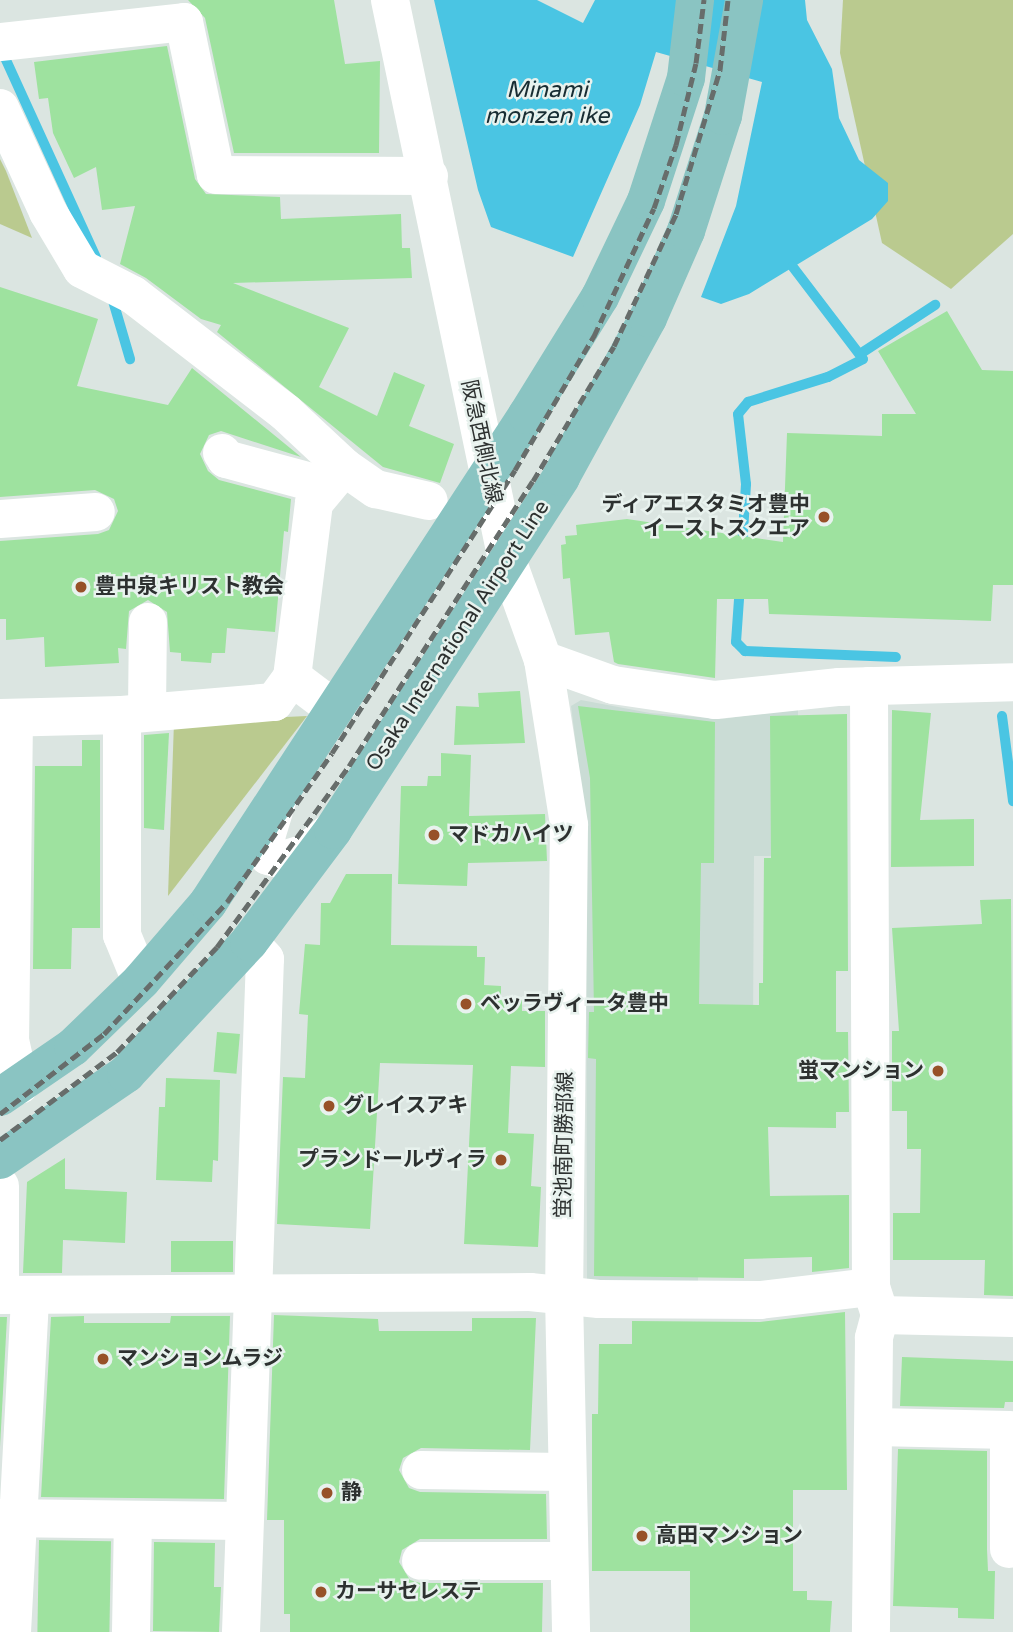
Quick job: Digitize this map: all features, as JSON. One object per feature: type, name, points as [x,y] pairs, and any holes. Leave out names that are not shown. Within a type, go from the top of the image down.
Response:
[{"type":"main road","points":[[10,1091],[73,1048],[141,981],[208,903],[488,477],[611,273],[662,160],[688,61],[695,0]]},
{"type":"main road","name":"Osaka International Airport Line","points":[[0,1160],[126,1074],[249,942],[333,830],[561,477],[648,318],[702,188],[733,74],[744,0]]},
{"type":"street","name":"阪急西側北線","points":[[390,0],[429,176],[507,560],[542,660]]},
{"type":"street","points":[[7,41],[184,22],[216,175],[429,176]]},
{"type":"street","points":[[0,108],[65,243],[82,269],[108,282],[285,412],[335,476]]},
{"type":"street","points":[[222,453],[226,459],[335,476],[429,501]]},
{"type":"street","points":[[10,1091],[7,718],[134,714],[274,702],[292,677],[314,503],[335,476]]},
{"type":"street","points":[[0,519],[96,512]]},
{"type":"street","points":[[141,981],[122,935],[134,714],[148,622]]},
{"type":"street","points":[[542,660],[613,685],[678,697],[737,698],[869,686],[1006,690]]},
{"type":"street","name":"蛍池南町勝部線","points":[[542,660],[569,825],[564,1295],[567,1561],[571,1632]]},
{"type":"street","points":[[292,677],[323,700],[341,702]]},
{"type":"street","points":[[869,686],[876,1427],[871,1632]]},
{"type":"street","points":[[277,801],[266,837],[268,856],[283,860],[306,853],[333,830]]},
{"type":"street","points":[[241,1632],[242,1521],[265,959],[249,942]]},
{"type":"street","points":[[0,1186],[10,1290],[8,1518],[12,1632]]},
{"type":"street","points":[[10,1290],[875,1301],[1013,1318]]},
{"type":"street","points":[[876,1427],[1009,1430],[1009,1549]]},
{"type":"street","points":[[421,1470],[566,1472]]},
{"type":"street","points":[[8,1518],[242,1521]]},
{"type":"street","points":[[131,1632],[134,1520]]},
{"type":"street","points":[[421,1561],[567,1561]]},
{"type":"shaded area","points":[[581,700],[650,713],[722,719],[798,708],[798,856],[754,856],[753,1031],[699,1073],[698,1291],[587,1279],[586,825],[571,706]]},
{"type":"green space","points":[[843,0],[1013,0],[1013,234],[951,289],[882,243],[840,53]]},
{"type":"green space","points":[[0,159],[6,171],[32,238],[0,224]]},
{"type":"green space","points":[[307,716],[168,896],[174,722]]},
{"type":"water","name":"Minami monzen ike","points":[[434,0],[537,0],[583,23],[595,0],[805,0],[807,20],[832,69],[839,118],[859,160],[888,183],[888,201],[872,219],[749,294],[721,304],[701,297],[736,206],[762,82],[656,52],[640,105],[573,257],[491,227],[478,190]]},
{"type":"building","points":[[188,0],[334,0],[345,64],[380,61],[379,153],[234,153],[205,18]]},
{"type":"building","points":[[167,46],[195,179],[206,194],[280,197],[281,219],[401,214],[402,248],[410,248],[412,278],[233,283],[349,328],[319,387],[377,416],[394,372],[425,385],[409,426],[454,444],[440,483],[383,467],[217,332],[221,325],[201,319],[146,278],[120,264],[135,206],[102,210],[96,167],[74,178],[53,133],[48,98],[39,99],[34,62]]},
{"type":"building","points":[[0,287],[98,319],[77,386],[168,405],[192,368],[301,457],[221,431],[209,435],[200,454],[208,471],[219,480],[291,499],[288,532],[284,531],[275,632],[227,628],[225,653],[212,653],[211,663],[181,661],[181,653],[170,652],[167,612],[148,600],[129,611],[126,649],[118,648],[119,663],[45,667],[44,637],[6,640],[6,619],[0,619],[0,541],[98,534],[109,530],[118,511],[114,499],[95,490],[0,497]]},
{"type":"building","points":[[947,311],[982,370],[1013,371],[1013,585],[993,585],[991,621],[769,614],[768,599],[717,599],[715,678],[618,664],[614,662],[609,632],[575,635],[570,578],[563,579],[561,545],[566,544],[565,536],[577,535],[576,525],[627,519],[783,542],[787,433],[882,436],[882,414],[916,414],[878,351]]},
{"type":"building","points":[[520,691],[525,743],[454,745],[456,706],[479,707],[478,693]]},
{"type":"building","points":[[578,706],[715,722],[714,863],[701,863],[699,1004],[759,1005],[759,983],[763,983],[764,858],[771,858],[770,716],[847,714],[848,971],[836,971],[836,1032],[848,1032],[849,1112],[836,1112],[836,1128],[768,1127],[770,1196],[849,1195],[849,1268],[812,1272],[812,1257],[744,1259],[744,1278],[594,1276],[596,1059],[588,1058],[589,1012],[594,1012],[590,778]]},
{"type":"building","points":[[892,710],[931,713],[920,820],[974,819],[974,866],[891,867]]},
{"type":"building","points":[[169,733],[164,830],[144,828],[144,735]]},
{"type":"building","points":[[82,740],[100,740],[100,928],[72,928],[71,969],[33,969],[35,766],[82,766]]},
{"type":"building","name":"マドカハイツ","points":[[441,753],[471,755],[469,816],[545,814],[547,861],[468,863],[467,886],[398,884],[401,786],[427,786],[428,776],[441,776]]},
{"type":"building","points":[[346,874],[392,874],[391,945],[477,946],[477,957],[485,957],[484,985],[501,986],[501,998],[522,998],[522,1011],[545,1011],[545,1067],[511,1066],[508,1133],[534,1134],[531,1186],[541,1187],[538,1247],[464,1244],[473,1065],[380,1063],[370,1229],[277,1224],[283,1077],[305,1078],[308,1015],[299,1014],[305,944],[320,945],[321,903],[330,903]]},
{"type":"building","points":[[1011,899],[1013,1296],[984,1295],[985,1260],[893,1260],[893,1213],[920,1213],[921,1149],[907,1149],[907,1111],[892,1111],[892,1031],[899,1031],[892,928],[982,924],[980,900]]},
{"type":"building","points":[[217,1032],[240,1034],[236,1074],[214,1072]]},
{"type":"building","points":[[166,1078],[220,1080],[218,1161],[213,1160],[212,1182],[156,1180],[159,1107],[165,1107]]},
{"type":"building","points":[[65,1158],[65,1189],[127,1192],[125,1243],[63,1240],[62,1273],[23,1273],[27,1182]]},
{"type":"building","points":[[171,1241],[233,1241],[233,1272],[171,1272]]},
{"type":"building","points":[[845,1312],[847,1490],[793,1490],[793,1591],[807,1591],[807,1600],[832,1601],[830,1632],[690,1632],[690,1571],[592,1571],[592,1414],[598,1414],[599,1344],[632,1344],[632,1321],[760,1322]]},
{"type":"building","points":[[274,1315],[378,1319],[379,1331],[472,1331],[472,1318],[536,1318],[530,1450],[421,1448],[403,1458],[399,1470],[409,1488],[420,1492],[546,1494],[547,1539],[420,1539],[402,1550],[399,1562],[410,1580],[420,1583],[543,1583],[542,1632],[290,1632],[290,1614],[284,1614],[284,1520],[267,1520]]},
{"type":"building","points":[[84,1316],[84,1323],[170,1323],[171,1316],[230,1316],[224,1499],[41,1497],[51,1317]]},
{"type":"building","points":[[0,1317],[7,1317],[0,1447]]},
{"type":"building","points":[[902,1357],[1013,1361],[1013,1402],[1005,1402],[1004,1408],[900,1406]]},
{"type":"building","points":[[898,1449],[987,1451],[987,1549],[988,1571],[995,1571],[994,1619],[958,1618],[958,1608],[893,1606]]},
{"type":"building","points":[[39,1540],[111,1541],[109,1632],[37,1632]]},
{"type":"building","points":[[154,1542],[215,1543],[214,1587],[221,1587],[219,1632],[153,1631]]},
{"type":"waterway","points":[[1,49],[96,257]]},
{"type":"waterway","points":[[742,548],[746,484],[738,414],[748,402],[828,377],[863,359],[793,267]]},
{"type":"waterway","points":[[111,294],[130,359]]},
{"type":"waterway","points":[[860,354],[935,305]]},
{"type":"waterway","points":[[740,585],[736,642],[745,651],[896,657]]},
{"type":"waterway","points":[[1002,716],[1013,801]]},
{"type":"railway","points":[[0,1114],[104,1034],[227,902],[332,753],[515,470],[594,336],[654,208],[676,145],[696,63],[704,0]]},
{"type":"railway","points":[[0,1140],[117,1052],[217,947],[349,766],[533,481],[614,346],[676,214],[720,70],[728,0]]},
{"type":"place","name":"ディアエスタミオ豊中 イーストスクエア","points":[[824,517]]},
{"type":"place","name":"豊中泉キリスト教会","points":[[81,587]]},
{"type":"place","name":"マドカハイツ","points":[[434,835]]},
{"type":"place","name":"ベッラヴィータ豊中","points":[[466,1004]]},
{"type":"place","name":"蛍マンション","points":[[938,1071]]},
{"type":"place","name":"グレイスアキ","points":[[329,1106]]},
{"type":"place","name":"プランドールヴィラ","points":[[501,1160]]},
{"type":"place","name":"マンションムラジ","points":[[103,1359]]},
{"type":"place","name":"静","points":[[327,1493]]},
{"type":"place","name":"高田マンション","points":[[642,1536]]},
{"type":"place","name":"カーサセレステ","points":[[321,1592]]}]
